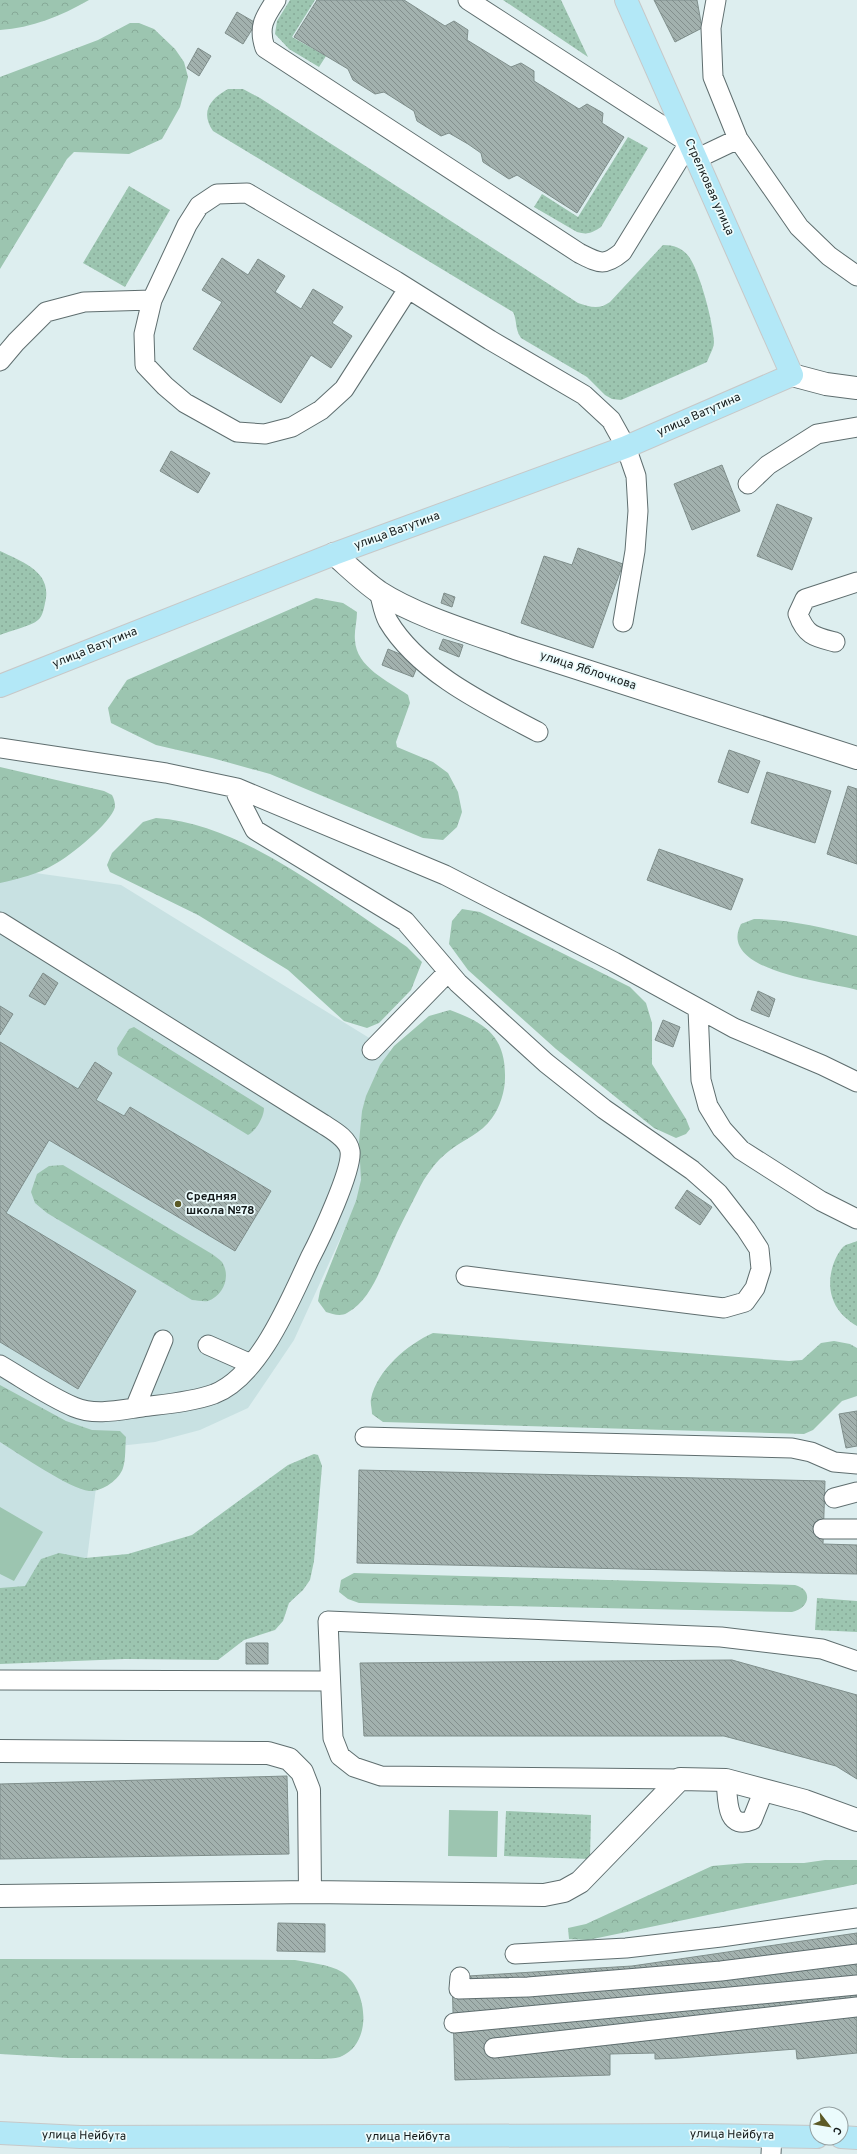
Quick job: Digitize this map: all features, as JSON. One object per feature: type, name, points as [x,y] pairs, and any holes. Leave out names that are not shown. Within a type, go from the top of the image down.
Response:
[{"type":"main road","name":"Стрелковая улица","points":[[626,0],[792,375]]},
{"type":"main road","name":"улица Ватутина","points":[[0,686],[334,554],[626,447],[792,375]]},
{"type":"main road","name":"улица Нейбута","points":[[0,2133],[80,2137],[772,2145],[809,2138]]},
{"type":"street","points":[[792,375],[826,384],[857,388]]},
{"type":"street","name":"улица Яблочкова","points":[[334,554],[379,592],[401,604],[515,648],[857,758]]},
{"type":"street","points":[[0,1751],[268,1754],[289,1759],[302,1772],[309,1790],[310,1892]]},
{"type":"street","points":[[0,1896],[310,1892],[532,1896],[564,1891],[580,1882],[680,1779],[726,1780],[825,1808],[857,1820]]},
{"type":"lane","points":[[276,0],[266,15],[260,35],[265,48],[580,253],[598,263],[611,261],[622,252],[693,151],[738,139]]},
{"type":"lane","points":[[468,0],[693,151]]},
{"type":"lane","points":[[716,0],[711,28],[712,77],[738,139],[799,227],[829,256],[857,276]]},
{"type":"lane","points":[[408,289],[344,389],[321,410],[292,427],[265,434],[237,432],[185,403],[164,386],[145,365],[144,334],[152,300],[186,225],[199,206],[218,194],[247,193],[408,289],[584,395],[611,420],[626,447],[636,476],[638,511],[635,550],[623,622]]},
{"type":"lane","points":[[0,361],[16,342],[46,312],[84,302],[152,300]]},
{"type":"lane","points":[[748,484],[768,465],[817,434],[857,427]]},
{"type":"lane","points":[[835,642],[815,637],[806,631],[798,614],[805,599],[857,582]]},
{"type":"lane","points":[[379,592],[387,620],[416,654],[472,697],[538,732]]},
{"type":"lane","points":[[0,748],[166,772],[237,788],[445,875],[614,962],[734,1028],[822,1065],[857,1082]]},
{"type":"lane","points":[[237,788],[237,795],[254,830],[405,921],[448,973],[546,1063],[604,1109],[692,1170],[718,1193],[746,1229],[759,1249],[761,1269],[755,1288],[745,1302],[724,1308],[466,1276]]},
{"type":"lane","points":[[0,922],[323,1124],[342,1138],[350,1150],[348,1167],[314,1251],[271,1336],[251,1364],[233,1382],[214,1394],[135,1408],[96,1412],[74,1407],[0,1365]]},
{"type":"lane","points":[[372,1050],[448,973]]},
{"type":"lane","points":[[698,1009],[701,1080],[708,1106],[722,1128],[741,1150],[821,1201],[857,1219]]},
{"type":"lane","points":[[135,1408],[163,1340]]},
{"type":"lane","points":[[208,1345],[251,1364]]},
{"type":"lane","points":[[364,1437],[792,1448],[811,1452],[834,1462],[857,1464]]},
{"type":"lane","points":[[834,1498],[857,1492]]},
{"type":"lane","points":[[823,1529],[857,1529]]},
{"type":"lane","points":[[680,1779],[381,1776],[367,1772],[354,1766],[340,1756],[333,1738],[328,1621],[763,1640],[822,1649],[857,1661]]},
{"type":"lane","points":[[0,1680],[330,1681]]},
{"type":"lane","points":[[726,1780],[730,1813],[735,1820],[744,1823],[752,1820],[764,1790]]},
{"type":"lane","points":[[515,1954],[626,1948],[722,1937],[857,1918]]},
{"type":"lane","points":[[460,1977],[459,1989],[528,1987],[721,1971],[857,1954]]},
{"type":"lane","points":[[454,2023],[857,1985]]},
{"type":"lane","points":[[494,2048],[857,2007]]},
{"type":"shaded area","name":"Средняя школа №78","points":[[0,868],[121,885],[418,1068],[294,1340],[248,1408],[200,1430],[155,1442],[101,1448],[80,1615],[0,1619]]},
{"type":"green space","points":[[0,0],[89,0],[57,16],[35,24],[0,30]]},
{"type":"green space","points":[[290,0],[315,0],[292,37],[326,56],[319,67],[289,49],[275,34],[277,21]]},
{"type":"green space","points":[[503,0],[561,0],[588,57]]},
{"type":"green space","points":[[130,23],[139,23],[154,29],[175,49],[184,62],[188,77],[180,107],[162,139],[129,154],[74,152],[67,159],[0,269],[0,77],[98,40]]},
{"type":"green space","points":[[228,89],[243,89],[260,98],[578,303],[594,307],[606,305],[663,245],[672,246],[683,250],[689,256],[695,268],[709,312],[714,344],[707,362],[621,400],[612,399],[605,395],[587,377],[521,338],[513,312],[213,131],[207,118],[207,112],[216,97]]},
{"type":"green space","points":[[628,137],[648,148],[601,227],[589,233],[577,232],[534,207],[542,194],[578,217]]},
{"type":"green space","points":[[129,186],[170,210],[125,287],[83,263]]},
{"type":"green space","points":[[0,551],[18,559],[34,570],[45,583],[46,592],[41,617],[38,620],[0,635]]},
{"type":"green space","points":[[316,598],[343,603],[357,612],[355,640],[357,650],[361,658],[374,672],[408,695],[410,703],[396,742],[397,747],[433,762],[448,773],[458,792],[462,812],[457,827],[443,840],[423,838],[270,774],[212,758],[156,745],[111,723],[108,708],[127,680]]},
{"type":"green space","points":[[0,767],[104,791],[112,795],[115,807],[112,814],[98,830],[80,847],[62,860],[49,868],[21,878],[0,883]]},
{"type":"green space","points":[[156,818],[188,823],[219,832],[279,862],[337,899],[407,947],[422,962],[411,990],[379,1023],[367,1028],[344,1021],[288,970],[198,915],[110,872],[107,865],[112,853],[143,822]]},
{"type":"green space","points":[[462,909],[480,912],[630,987],[646,1003],[652,1023],[652,1064],[686,1119],[690,1129],[686,1134],[676,1138],[654,1128],[556,1049],[468,970],[449,944],[452,921]]},
{"type":"green space","points":[[754,919],[793,922],[857,936],[857,990],[802,978],[780,972],[760,964],[745,953],[738,940],[741,924]]},
{"type":"green space","points":[[450,1010],[474,1020],[483,1026],[498,1042],[502,1052],[505,1078],[500,1104],[488,1124],[444,1155],[427,1174],[369,1292],[347,1313],[336,1315],[326,1312],[318,1301],[320,1291],[356,1201],[361,1180],[359,1142],[362,1111],[366,1096],[380,1065],[394,1046],[429,1016]]},
{"type":"green space","points":[[134,1027],[264,1108],[264,1112],[257,1127],[248,1135],[118,1055],[117,1048],[129,1029]]},
{"type":"green space","points":[[63,1165],[212,1254],[222,1262],[225,1267],[226,1279],[222,1290],[214,1298],[208,1301],[192,1300],[47,1213],[35,1203],[31,1192],[37,1174],[49,1166]]},
{"type":"green space","points":[[857,1241],[857,1326],[850,1322],[836,1306],[830,1288],[830,1281],[835,1259],[843,1247]]},
{"type":"green space","points":[[433,1333],[789,1361],[802,1360],[821,1343],[834,1341],[850,1344],[857,1348],[857,1396],[842,1401],[813,1430],[804,1434],[383,1422],[372,1414],[371,1399],[374,1388],[387,1368],[395,1359],[414,1344]]},
{"type":"green space","points":[[0,1385],[66,1421],[92,1430],[120,1431],[126,1437],[124,1464],[118,1477],[99,1490],[89,1491],[80,1489],[44,1470],[0,1442]]},
{"type":"green space","points":[[314,1454],[318,1455],[322,1466],[314,1561],[310,1580],[303,1590],[289,1603],[283,1621],[275,1630],[244,1640],[218,1660],[125,1659],[0,1664],[0,1588],[25,1586],[41,1559],[59,1553],[85,1558],[128,1554],[192,1535],[288,1465]]},
{"type":"green space","points":[[0,1507],[43,1532],[14,1581],[0,1574]]},
{"type":"green space","points":[[354,1573],[795,1585],[801,1587],[805,1591],[807,1599],[802,1607],[792,1612],[359,1603],[348,1599],[339,1592],[341,1580]]},
{"type":"green space","points":[[817,1598],[857,1601],[857,1632],[815,1630]]},
{"type":"green space","points":[[449,1810],[498,1811],[497,1857],[448,1856]]},
{"type":"green space","points":[[506,1811],[591,1815],[590,1859],[504,1856]]},
{"type":"green space","points":[[825,1860],[857,1860],[857,1884],[588,1940],[569,1939],[568,1928],[586,1924],[712,1866],[746,1863],[804,1863]]},
{"type":"green space","points":[[0,1959],[295,1960],[319,1964],[337,1969],[351,1980],[362,2002],[362,2028],[359,2039],[352,2049],[340,2057],[324,2059],[68,2058],[0,2054]]},
{"type":"building","points":[[317,0],[404,0],[445,26],[454,21],[468,30],[467,40],[511,67],[521,63],[534,71],[534,81],[579,109],[587,104],[603,113],[602,123],[624,137],[577,213],[517,175],[509,179],[483,162],[481,153],[468,144],[449,133],[441,136],[417,121],[414,111],[384,92],[375,94],[353,80],[348,69],[294,37]]},
{"type":"building","points":[[654,0],[697,0],[702,28],[675,42]]},
{"type":"building","points":[[237,12],[256,23],[243,44],[225,33]]},
{"type":"building","points":[[198,48],[211,56],[199,76],[187,68]]},
{"type":"building","points":[[222,258],[248,275],[258,259],[285,276],[275,292],[301,309],[313,289],[343,307],[332,323],[352,336],[331,368],[311,355],[281,403],[193,349],[222,302],[202,290]]},
{"type":"building","points":[[171,451],[210,473],[198,493],[160,471]]},
{"type":"building","points":[[722,465],[740,511],[692,530],[674,484]]},
{"type":"building","points":[[777,504],[812,518],[792,570],[757,556]]},
{"type":"building","points":[[578,548],[623,564],[593,648],[521,623],[544,556],[572,565]]},
{"type":"building","points":[[444,593],[455,597],[452,607],[441,603]]},
{"type":"building","points":[[443,639],[463,645],[459,657],[439,649]]},
{"type":"building","points":[[388,649],[419,662],[413,677],[382,665]]},
{"type":"building","points":[[729,750],[760,761],[748,793],[718,782]]},
{"type":"building","points":[[767,772],[831,791],[815,843],[751,823]]},
{"type":"building","points":[[848,786],[857,789],[857,864],[827,854]]},
{"type":"building","points":[[659,849],[743,879],[731,910],[647,880]]},
{"type":"building","points":[[43,973],[58,983],[45,1005],[29,996]]},
{"type":"building","points":[[758,991],[775,999],[769,1017],[751,1010]]},
{"type":"building","points":[[0,1006],[13,1014],[0,1035]]},
{"type":"building","points":[[663,1020],[680,1027],[673,1047],[655,1040]]},
{"type":"building","points":[[0,1042],[78,1089],[95,1062],[112,1073],[96,1100],[124,1116],[130,1107],[271,1191],[235,1251],[49,1140],[6,1213],[136,1291],[78,1389],[0,1342]]},
{"type":"building","points":[[687,1190],[712,1207],[700,1225],[675,1208]]},
{"type":"building","points":[[857,1411],[857,1446],[846,1448],[839,1414]]},
{"type":"building","points":[[359,1470],[825,1481],[823,1544],[857,1545],[857,1574],[357,1563]]},
{"type":"building","points":[[246,1643],[268,1643],[268,1664],[246,1664]]},
{"type":"building","points":[[732,1660],[857,1695],[857,1779],[836,1766],[724,1736],[364,1736],[360,1663]]},
{"type":"building","points":[[287,1776],[289,1854],[0,1859],[0,1784]]},
{"type":"building","points":[[278,1923],[325,1924],[325,1952],[277,1951]]},
{"type":"building","points":[[857,1933],[857,2053],[797,2059],[796,2049],[655,2059],[655,2053],[610,2054],[610,2075],[455,2080],[452,1977],[632,1966]]},
{"type":"place","name":"Средняя школа №78","points":[[178,1204]]}]
